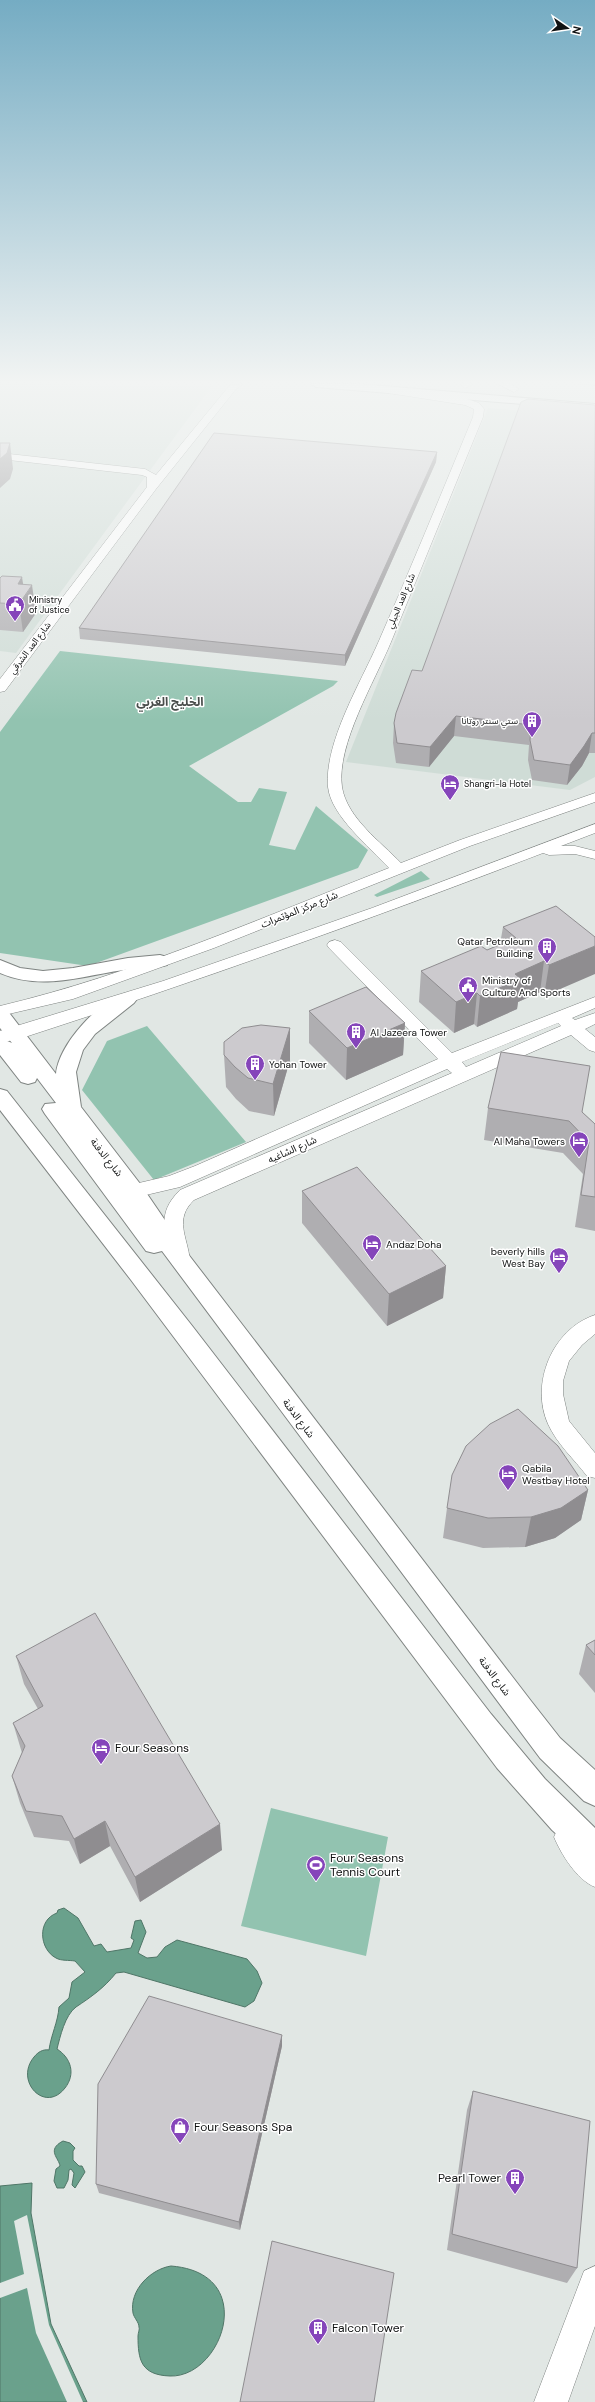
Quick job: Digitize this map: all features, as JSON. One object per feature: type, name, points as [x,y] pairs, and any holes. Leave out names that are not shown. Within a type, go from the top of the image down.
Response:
[{"type":"main road","points":[[0,966],[28,975],[67,976],[118,964],[160,961]]},
{"type":"main road","points":[[72,1111],[65,1074],[72,1050],[86,1033],[127,999]]},
{"type":"main road","points":[[0,1012],[5,1038],[12,1055],[155,1247],[171,1258],[180,1260]]},
{"type":"main road","name":"شارع الدفنة","points":[[5,1038],[72,1111],[133,1191],[180,1260],[521,1711],[550,1748],[595,1791]]},
{"type":"main road","points":[[0,1096],[106,1228],[433,1663],[544,1803],[595,1848]]},
{"type":"street","name":"شارع العد الشرقي","points":[[0,688],[145,496]]},
{"type":"street","name":"شارع العد الجبلي","points":[[400,870],[379,849],[338,800],[334,786],[336,764],[368,675],[384,644],[445,496]]},
{"type":"street","points":[[0,663],[18,664]]},
{"type":"street","name":"شارع مركز المؤتمرات","points":[[0,1012],[67,995],[208,945],[492,833],[595,797]]},
{"type":"street","points":[[5,1038],[127,999],[378,911],[580,833],[593,820],[574,805]]},
{"type":"street","points":[[580,833],[595,844]]},
{"type":"street","points":[[358,886],[376,867],[380,856],[379,849]]},
{"type":"street","points":[[522,856],[560,850],[575,850],[595,855]]},
{"type":"street","points":[[335,945],[449,1061],[464,1074]]},
{"type":"street","name":"شارع الشاغيه","points":[[180,1260],[179,1240],[172,1220],[176,1207],[187,1195],[464,1074],[566,1022],[595,1002]]},
{"type":"street","name":"شارع الشاغيه","points":[[133,1191],[173,1182],[202,1171],[449,1061],[566,1022],[595,1018]]},
{"type":"street","points":[[566,1022],[595,1046]]},
{"type":"street","points":[[595,1323],[577,1335],[562,1353],[554,1373],[552,1392],[559,1425],[595,1469]]},
{"type":"street","points":[[544,1803],[595,1874]]},
{"type":"street","points":[[551,2402],[595,2282]]},
{"type":"shaded area","points":[[0,496],[131,496],[16,653],[0,651]]},
{"type":"shaded area","points":[[453,496],[595,496],[595,777],[570,790],[346,762]]},
{"type":"shaded area","points":[[60,651],[338,681],[333,686],[189,766],[238,802],[251,802],[259,788],[287,792],[269,845],[295,850],[316,806],[368,850],[358,868],[88,966],[0,953],[0,732]]},
{"type":"shaded area","points":[[421,871],[430,879],[377,897],[374,895]]},
{"type":"shaded area","points":[[147,1026],[246,1142],[154,1180],[82,1090],[107,1041]]},
{"type":"shaded area","name":"Four Seasons Tennis Court","points":[[271,1808],[388,1837],[366,1956],[241,1926]]},
{"type":"shaded area","points":[[64,1908],[78,1918],[94,1946],[101,1944],[107,1952],[131,1948],[134,1940],[131,1938],[135,1921],[141,1920],[146,1932],[138,1953],[147,1958],[157,1957],[165,1947],[177,1940],[247,1959],[257,1971],[262,1983],[254,2001],[245,2007],[124,1972],[116,1973],[102,1988],[76,2007],[69,2015],[57,2049],[69,2062],[71,2072],[68,2083],[57,2095],[49,2098],[41,2096],[34,2091],[30,2084],[28,2076],[29,2066],[37,2054],[43,2050],[49,2050],[59,2007],[69,1998],[72,1982],[85,1972],[75,1961],[58,1959],[50,1954],[44,1942],[43,1928],[46,1922],[57,1913],[58,1910]]},
{"type":"shaded area","points":[[63,2141],[70,2143],[75,2148],[73,2151],[73,2160],[79,2166],[82,2166],[85,2172],[75,2188],[72,2185],[74,2173],[71,2169],[69,2170],[68,2180],[64,2188],[57,2188],[54,2181],[56,2169],[60,2166],[54,2151],[58,2144]]},
{"type":"shaded area","points":[[32,2183],[31,2213],[51,2324],[87,2402],[0,2402],[0,2186]]},
{"type":"shaded area","points":[[171,2266],[199,2273],[216,2286],[224,2304],[223,2324],[217,2344],[205,2361],[189,2372],[170,2376],[153,2373],[143,2365],[140,2359],[138,2345],[139,2325],[134,2317],[133,2304],[134,2296],[138,2289],[149,2276],[156,2271]]},
{"type":"pier","points":[[27,2215],[49,2325],[83,2402],[67,2402],[36,2333],[27,2288],[0,2298],[0,2283],[24,2274],[14,2221]]},
{"type":"building","points":[[170,496],[417,496],[345,655],[79,628]]},
{"type":"building","points":[[486,496],[595,496],[595,733],[592,733],[570,765],[534,760],[530,740],[531,725],[456,716],[430,747],[397,743],[394,723],[396,713],[412,670],[422,671]]},
{"type":"building","points":[[2,576],[22,577],[18,584],[32,585],[19,604],[0,603],[0,578]]},
{"type":"building","points":[[556,906],[595,937],[595,946],[549,965],[544,961],[515,974],[521,979],[480,996],[477,993],[456,1002],[421,971],[481,946],[487,950],[516,938],[503,927]]},
{"type":"building","points":[[366,987],[405,1023],[347,1048],[309,1011]]},
{"type":"building","points":[[261,1025],[290,1028],[273,1084],[248,1078],[224,1055],[224,1042],[242,1028]]},
{"type":"building","points":[[501,1052],[590,1066],[582,1112],[595,1124],[595,1197],[581,1195],[589,1142],[569,1121],[488,1108]]},
{"type":"building","points":[[357,1167],[446,1266],[389,1294],[302,1191]]},
{"type":"building","points":[[518,1409],[558,1446],[588,1490],[561,1508],[531,1517],[488,1518],[447,1508],[452,1475],[466,1446],[490,1424]]},
{"type":"building","name":"Four Seasons","points":[[95,1613],[220,1824],[135,1877],[105,1821],[74,1839],[62,1816],[26,1811],[12,1776],[25,1746],[13,1723],[43,1706],[16,1656]]},
{"type":"building","points":[[595,1640],[595,1655],[586,1645]]},
{"type":"building","name":"Four Seasons Spa","points":[[149,1996],[282,2035],[239,2222],[96,2184],[98,2084]]},
{"type":"building","name":"Pearl Tower","points":[[473,2091],[590,2121],[577,2268],[452,2234]]},
{"type":"building","name":"Falcon Tower","points":[[272,2241],[394,2273],[374,2402],[240,2402]]},
{"type":"place","name":"Ministry of Justice","points":[[15,622]]},
{"type":"place","name":"ستي سنتر روتانا","points":[[532,738]]},
{"type":"place","name":"Shangri-la Hotel","points":[[450,801]]},
{"type":"place","name":"Qatar Petroleum Building","points":[[547,964]]},
{"type":"place","name":"Ministry of Culture And Sports","points":[[468,1003]]},
{"type":"place","name":"Al Jazeera Tower","points":[[356,1049]]},
{"type":"place","name":"Yohan Tower","points":[[255,1081]]},
{"type":"place","name":"Al Maha Towers","points":[[579,1158]]},
{"type":"place","name":"Andaz Doha","points":[[372,1261]]},
{"type":"place","name":"beverly hills West Bay","points":[[559,1274]]},
{"type":"place","name":"Qabila Westbay Hotel","points":[[508,1491]]},
{"type":"place","name":"Four Seasons","points":[[101,1765]]},
{"type":"place","name":"Four Seasons Tennis Court","points":[[316,1882]]},
{"type":"place","name":"Four Seasons Spa","points":[[180,2144]]},
{"type":"place","name":"Pearl Tower","points":[[515,2195]]},
{"type":"place","name":"Falcon Tower","points":[[318,2345]]},
{"type":"district","name":"الخليج الغربي","points":[[170,702]]}]
